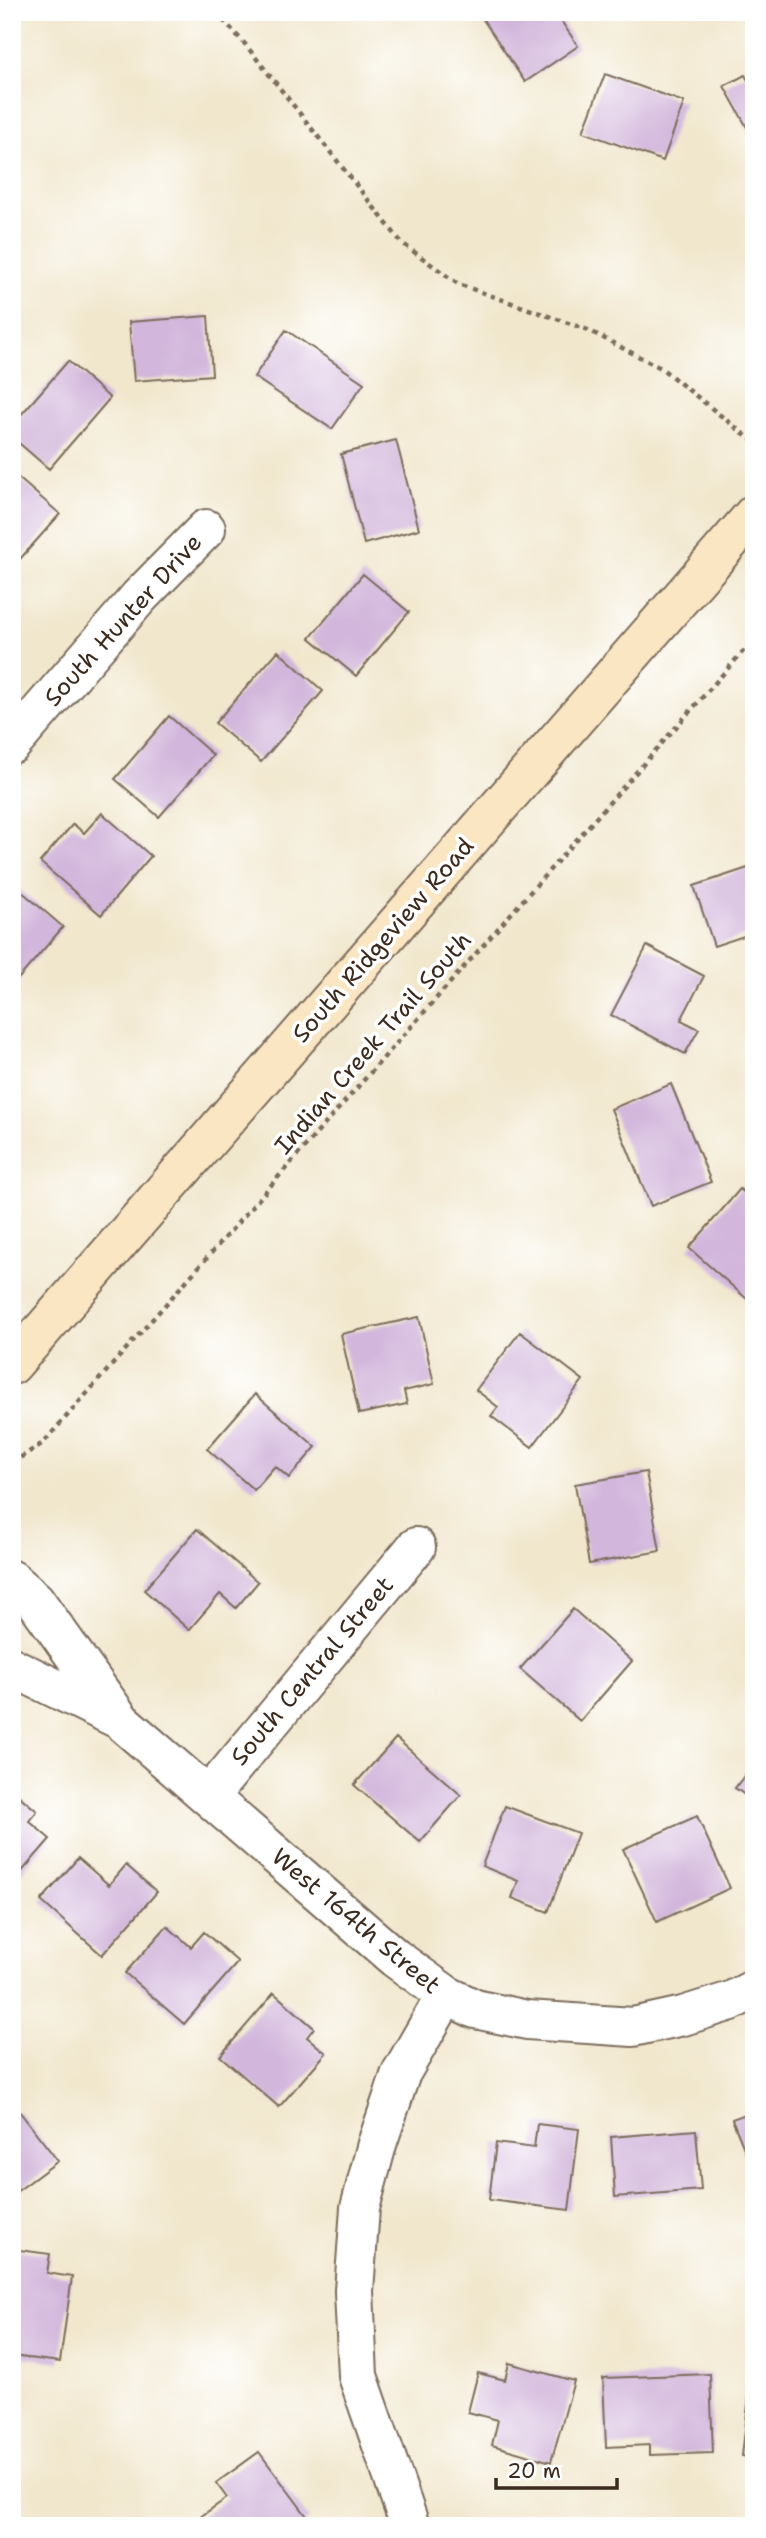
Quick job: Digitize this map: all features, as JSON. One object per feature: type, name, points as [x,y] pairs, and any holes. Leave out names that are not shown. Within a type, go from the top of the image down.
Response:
[{"type":"main road","name":"South Ridgeview Road","points":[[12,1365],[754,514]]},
{"type":"street","name":"South Hunter Drive","points":[[12,744],[140,596],[206,529]]},
{"type":"street","name":"South Central Street","points":[[209,1796],[416,1547]]},
{"type":"street","name":"West 164th Street","points":[[12,1580],[35,1600],[121,1721]]},
{"type":"street","name":"West 164th Street","points":[[12,1667],[121,1721],[395,1958],[446,1995],[475,2009],[527,2020],[633,2027],[683,2016],[731,2001],[754,1989]]},
{"type":"street","points":[[410,2526],[358,2376],[354,2291],[360,2208],[377,2144],[401,2073],[446,1995]]},
{"type":"path","points":[[216,12],[245,44],[402,243],[458,284],[588,330],[661,368],[754,442]]},
{"type":"path","name":"Indian Creek Trail South","points":[[12,1463],[43,1443],[754,639]]},
{"type":"building","points":[[478,12],[555,12],[578,46],[525,82]]},
{"type":"building","points":[[605,74],[684,102],[663,161],[583,132]]},
{"type":"building","points":[[745,75],[754,91],[754,140],[724,86]]},
{"type":"building","points":[[208,316],[212,375],[134,381],[129,322]]},
{"type":"building","points":[[286,330],[364,383],[332,429],[254,377]]},
{"type":"building","points":[[68,361],[110,398],[49,469],[12,437],[12,425]]},
{"type":"building","points":[[396,440],[419,529],[364,544],[341,454]]},
{"type":"building","points":[[15,475],[60,514],[12,568],[12,479]]},
{"type":"building","points":[[363,574],[409,612],[356,676],[310,638]]},
{"type":"building","points":[[278,651],[323,691],[261,762],[215,723]]},
{"type":"building","points":[[169,716],[213,755],[159,817],[115,779]]},
{"type":"building","points":[[102,813],[151,856],[101,915],[40,862],[73,824],[84,833]]},
{"type":"building","points":[[754,866],[754,944],[750,934],[714,946],[694,886]]},
{"type":"building","points":[[20,890],[63,927],[12,986],[12,898]]},
{"type":"building","points":[[647,946],[704,976],[681,1020],[699,1029],[685,1054],[611,1015]]},
{"type":"building","points":[[671,1084],[711,1182],[651,1206],[611,1109]]},
{"type":"building","points":[[740,1189],[754,1201],[754,1294],[748,1300],[689,1248]]},
{"type":"building","points":[[419,1317],[434,1384],[404,1391],[407,1404],[359,1414],[341,1334]]},
{"type":"building","points":[[520,1332],[583,1380],[532,1447],[491,1416],[498,1407],[476,1390]]},
{"type":"building","points":[[255,1394],[316,1447],[289,1478],[275,1466],[254,1490],[207,1449]]},
{"type":"building","points":[[646,1472],[660,1551],[589,1564],[575,1484]]},
{"type":"building","points":[[197,1529],[258,1582],[236,1608],[220,1594],[189,1630],[144,1590]]},
{"type":"building","points":[[573,1609],[632,1661],[580,1721],[520,1669]]},
{"type":"building","points":[[396,1738],[461,1795],[420,1842],[354,1785]]},
{"type":"building","points":[[754,1763],[754,1801],[735,1788]]},
{"type":"building","points":[[12,1790],[37,1811],[29,1821],[50,1839],[12,1883]]},
{"type":"building","points":[[505,1806],[578,1833],[548,1912],[512,1898],[518,1881],[482,1866]]},
{"type":"building","points":[[697,1816],[730,1888],[657,1922],[623,1849]]},
{"type":"building","points":[[78,1858],[109,1885],[126,1865],[157,1892],[102,1955],[41,1901]]},
{"type":"building","points":[[167,1926],[191,1947],[204,1932],[238,1962],[184,2024],[125,1973]]},
{"type":"building","points":[[274,1993],[314,2028],[307,2037],[326,2053],[279,2107],[220,2056]]},
{"type":"building","points":[[19,2111],[58,2161],[12,2195],[12,2116]]},
{"type":"building","points":[[754,2111],[754,2173],[732,2119]]},
{"type":"building","points":[[537,2124],[579,2129],[569,2210],[489,2200],[496,2143],[534,2148]]},
{"type":"building","points":[[696,2130],[701,2190],[615,2197],[611,2137]]},
{"type":"building","points":[[12,2249],[50,2254],[47,2273],[72,2277],[60,2362],[12,2356]]},
{"type":"building","points":[[509,2363],[574,2381],[551,2462],[492,2445],[498,2420],[468,2412],[478,2373],[505,2380]]},
{"type":"building","points":[[754,2370],[754,2458],[742,2456]]},
{"type":"building","points":[[710,2374],[713,2453],[650,2455],[650,2445],[606,2447],[603,2378]]},
{"type":"building","points":[[259,2452],[309,2519],[300,2526],[207,2526],[200,2517],[227,2498],[216,2483]]}]
